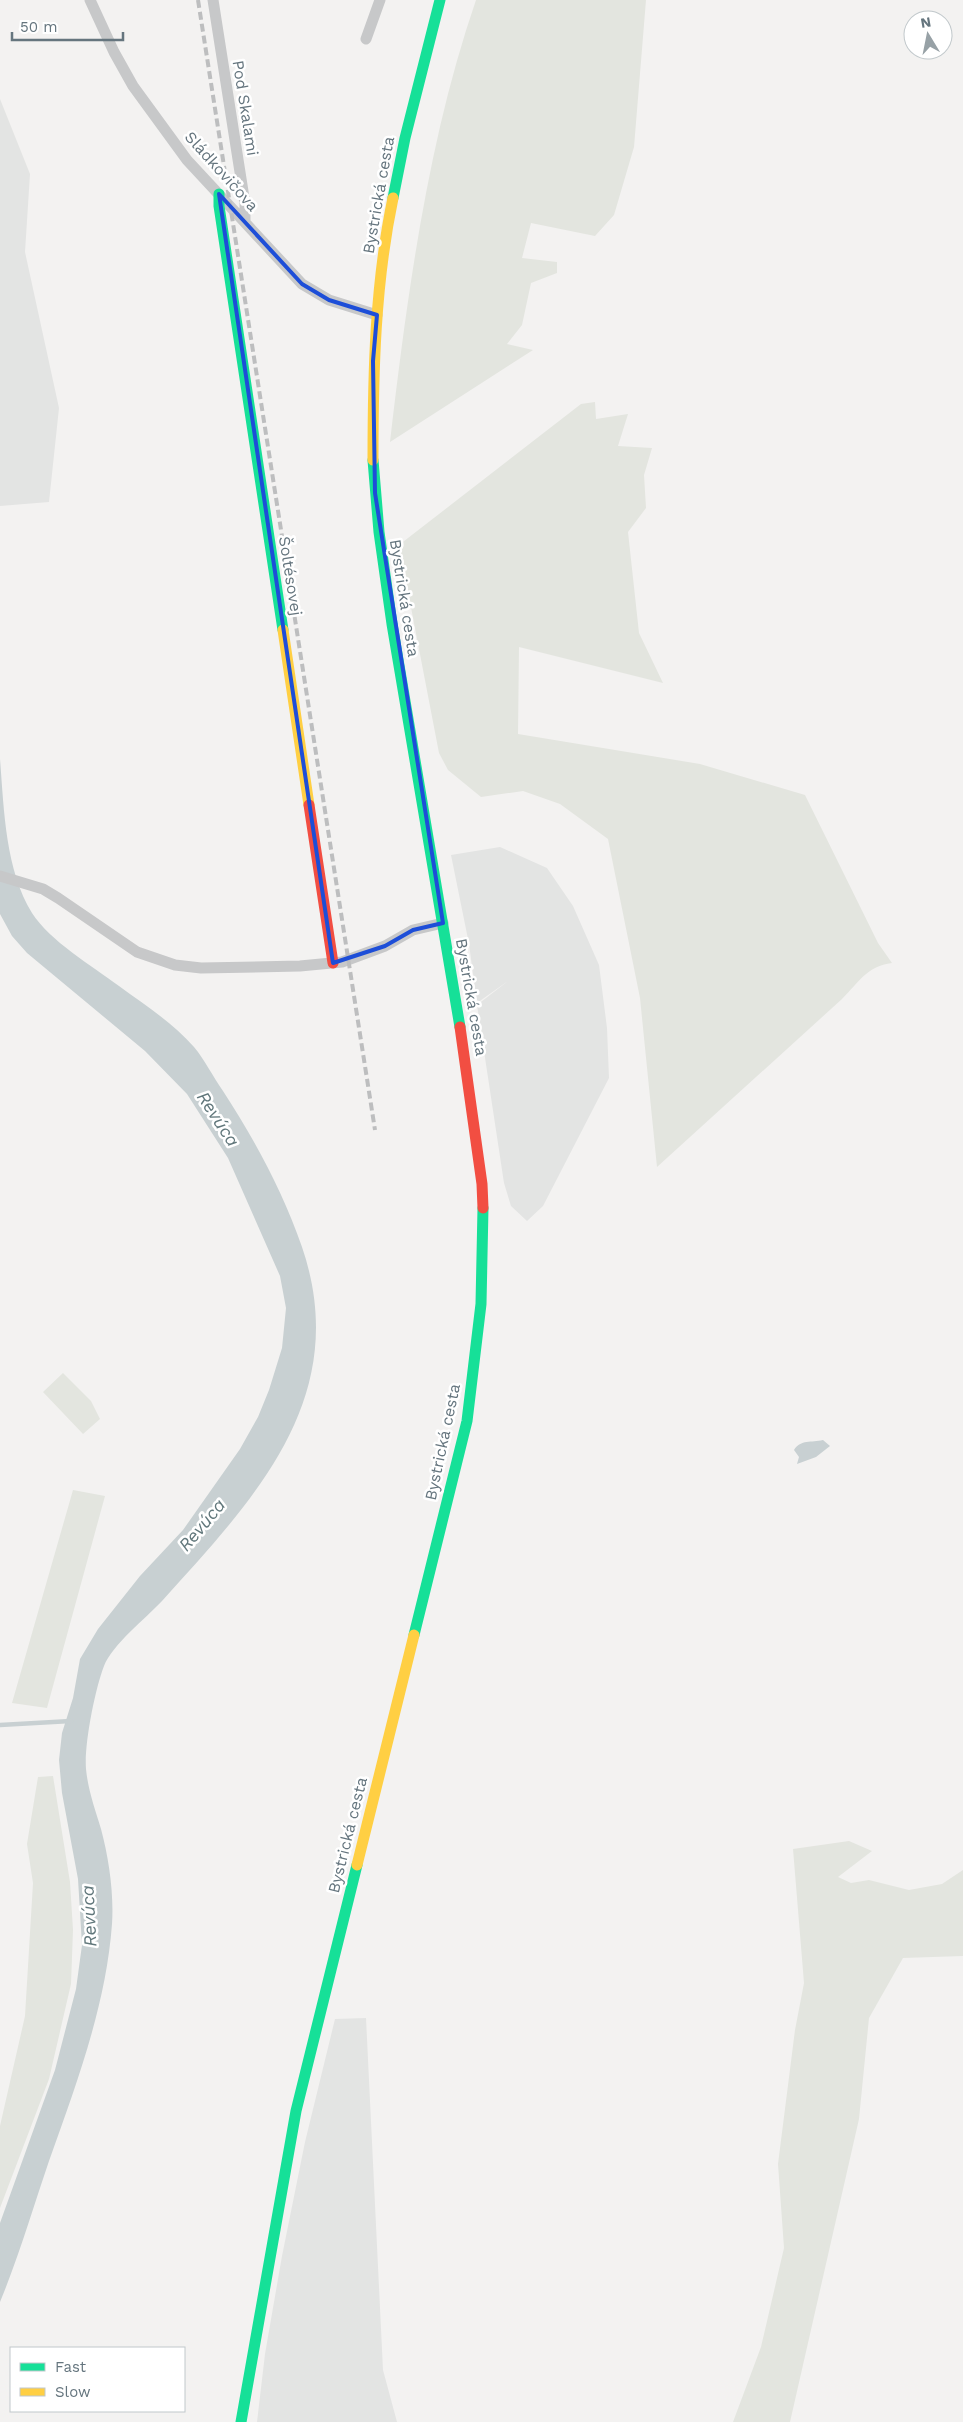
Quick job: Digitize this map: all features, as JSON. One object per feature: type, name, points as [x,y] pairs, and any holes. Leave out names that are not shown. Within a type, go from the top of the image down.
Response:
[{"type":"main road","name":"Bystrická cesta","points":[[241,2422],[282,2181],[324,1993],[467,1421],[481,1304],[484,1232],[482,1184],[469,1080],[418,786],[378,532],[372,408],[373,360],[377,315],[387,226],[395,178],[440,0]]},
{"type":"main road","name":"Šoltésovej","points":[[219,194],[333,964]]},
{"type":"street","name":"Sládkovičova","points":[[90,0],[114,52],[134,86],[187,160],[245,220],[302,284],[329,300],[377,315]]},
{"type":"street","name":"Pod Skalami","points":[[213,0],[245,204],[245,220]]},
{"type":"street","points":[[366,39],[380,0]]},
{"type":"street","points":[[0,876],[43,890],[74,908],[137,952],[175,965],[221,967],[333,964],[378,949],[413,930],[443,923]]},
{"type":"highlighted area","points":[[219,194],[302,284],[329,300],[377,315],[373,361],[375,493],[443,923],[413,930],[385,946],[333,963]]},
{"type":"shaded area","points":[[476,0],[646,0],[634,147],[614,215],[595,236],[531,223],[522,258],[557,262],[557,273],[531,283],[522,325],[507,344],[533,350],[390,442],[421,218],[445,107],[459,53]]},
{"type":"shaded area","points":[[0,99],[30,174],[25,252],[59,408],[49,502],[0,506]]},
{"type":"shaded area","points":[[595,402],[596,419],[628,414],[618,446],[652,448],[644,475],[646,508],[628,532],[639,633],[663,683],[519,647],[518,734],[700,764],[805,795],[878,943],[892,963],[876,967],[864,976],[842,999],[657,1167],[640,998],[608,839],[560,804],[523,791],[481,797],[448,770],[439,753],[399,545],[581,404]]},
{"type":"shaded area","points":[[500,847],[547,868],[573,906],[599,965],[607,1028],[609,1078],[543,1206],[527,1221],[511,1206],[504,1183],[477,1005],[508,981],[477,1003],[469,944],[451,855]]},
{"type":"shaded area","points":[[63,1373],[91,1401],[100,1419],[83,1434],[43,1392]]},
{"type":"shaded area","points":[[73,1490],[105,1496],[47,1708],[12,1703]]},
{"type":"shaded area","points":[[53,1776],[70,1882],[73,1930],[71,1984],[49,2079],[0,2208],[0,2126],[25,2016],[33,1883],[27,1844],[38,1777]]},
{"type":"shaded area","points":[[849,1841],[872,1851],[838,1877],[851,1883],[869,1880],[909,1890],[942,1884],[963,1870],[963,1956],[903,1958],[869,2018],[859,2119],[790,2422],[733,2422],[761,2347],[784,2248],[778,2164],[795,2030],[804,1983],[793,1849]]},
{"type":"shaded area","points":[[366,2018],[383,2370],[397,2422],[257,2422],[265,2354],[282,2256],[305,2142],[335,2019]]},
{"type":"water","name":"Revúca","points":[[0,759],[7,838],[11,858],[23,896],[32,913],[60,943],[158,1015],[194,1047],[257,1147],[286,1206],[302,1247],[314,1301],[315,1351],[305,1398],[286,1442],[261,1483],[197,1562],[162,1601],[114,1649],[104,1666],[88,1732],[86,1769],[90,1792],[109,1864],[112,1924],[109,1955],[97,2015],[79,2074],[20,2250],[0,2302],[0,2223],[55,2070],[76,1989],[82,1945],[78,1879],[62,1793],[59,1760],[62,1733],[73,1698],[80,1659],[98,1629],[140,1576],[183,1530],[240,1449],[258,1417],[269,1390],[282,1348],[286,1308],[280,1276],[228,1158],[187,1094],[145,1051],[27,953],[12,936],[0,914]]},
{"type":"water","points":[[823,1440],[830,1446],[816,1457],[797,1464],[799,1457],[794,1450],[800,1444]]},
{"type":"waterway","points":[[0,1725],[71,1721]]},
{"type":"railway","points":[[198,0],[375,1130]]},
{"type":"traffic: fast","points":[[393,198],[405,138],[440,0]]},
{"type":"traffic: fast","points":[[219,194],[219,206],[283,630]]},
{"type":"traffic: fast","points":[[373,460],[379,532],[392,624],[460,1027]]},
{"type":"traffic: fast","points":[[414,1635],[467,1421],[481,1304],[483,1208]]},
{"type":"traffic: fast","points":[[241,2422],[296,2111],[357,1865]]},
{"type":"traffic: slow","points":[[373,460],[376,328],[382,263],[393,198]]},
{"type":"traffic: slow","points":[[283,630],[309,805]]},
{"type":"traffic: slow","points":[[357,1865],[414,1635]]},
{"type":"traffic: jam","points":[[309,805],[333,963]]},
{"type":"traffic: jam","points":[[460,1027],[482,1184],[483,1208]]}]
